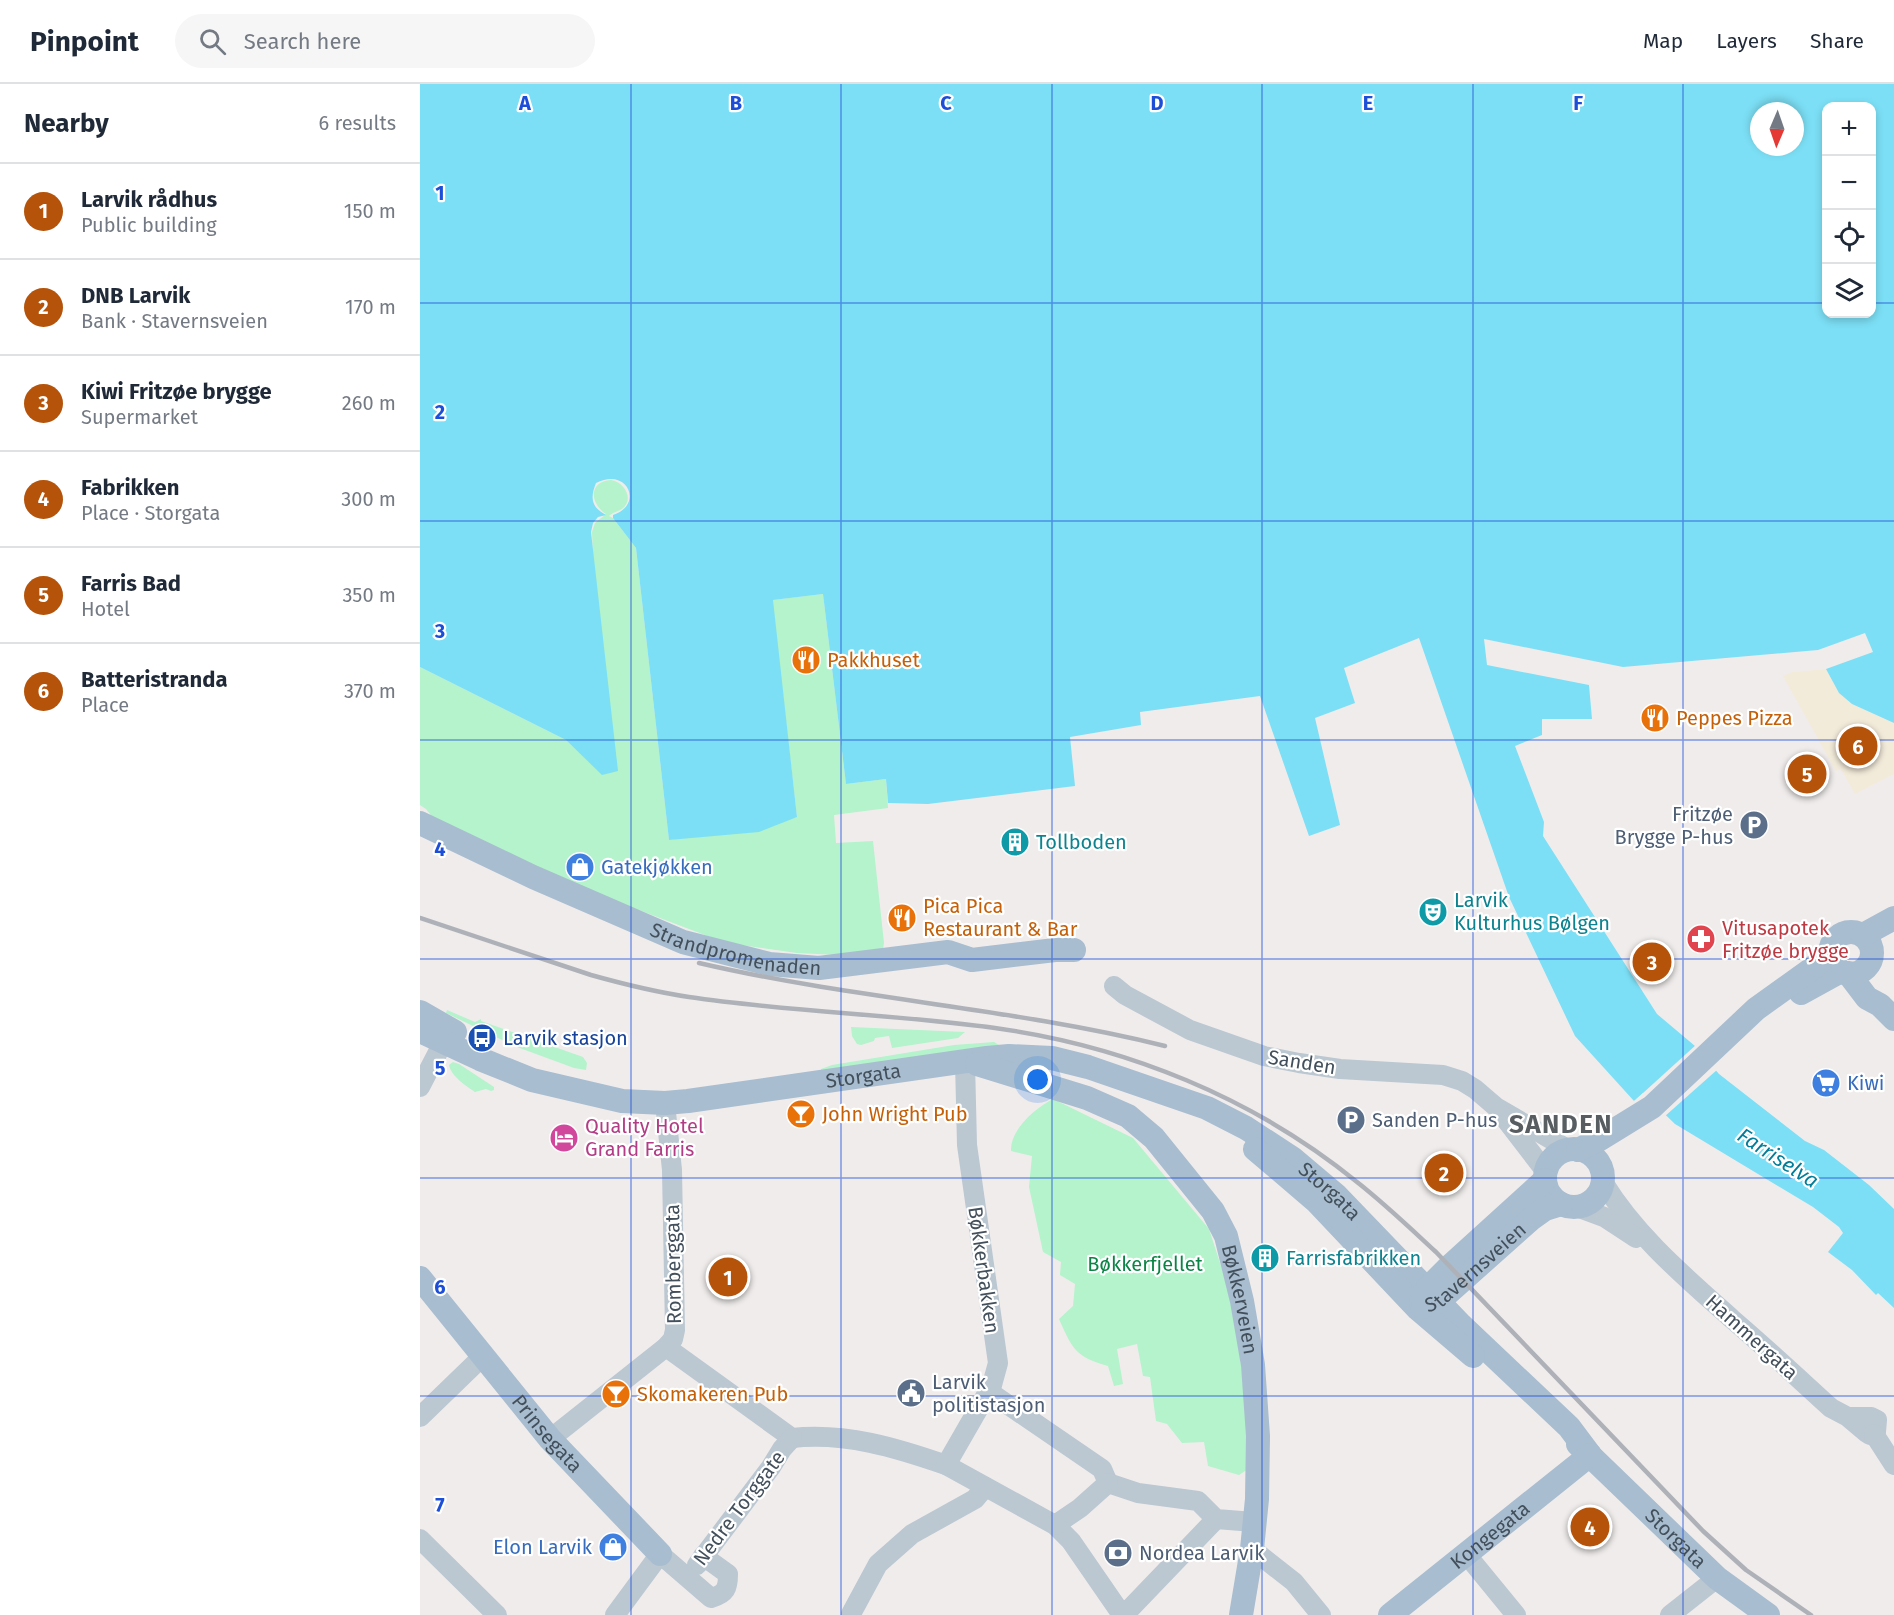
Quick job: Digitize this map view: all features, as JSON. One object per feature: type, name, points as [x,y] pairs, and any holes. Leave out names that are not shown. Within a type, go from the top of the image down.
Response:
[{"type":"main road","name":"Strandpromenaden","points":[[420,823],[533,877],[683,942],[769,964],[819,968],[948,952],[972,960],[1055,950],[1074,950]]},
{"type":"main road","points":[[1574,1150],[1587,1153],[1595,1158],[1601,1174],[1600,1191],[1587,1204],[1569,1205],[1551,1196],[1547,1189],[1545,1176],[1553,1159],[1560,1153],[1574,1150],[1600,1138],[1652,1107],[1756,1009],[1809,971],[1840,966],[1856,973],[1862,970],[1869,950],[1894,918]]},
{"type":"main road","points":[[1856,932],[1869,950],[1872,974],[1887,1012],[1867,998],[1840,966],[1835,940],[1841,934],[1856,932]]},
{"type":"main road","points":[[1869,950],[1894,934]]},
{"type":"main road","name":"Storgata","points":[[420,1012],[446,1036],[506,1070],[532,1080],[622,1101],[665,1103],[746,1094],[998,1057],[1052,1058],[1089,1067],[1167,1093],[1224,1128],[1266,1158],[1428,1300],[1461,1325],[1569,1426],[1590,1455],[1717,1578],[1768,1615]]},
{"type":"main road","name":"Storgata","points":[[420,1031],[446,1036]]},
{"type":"main road","points":[[1028,1057],[1028,1066],[1038,1082]]},
{"type":"main road","name":"Bøkkerveien","points":[[966,1062],[1087,1098],[1128,1116],[1161,1146],[1213,1211],[1226,1236],[1242,1301],[1253,1365],[1258,1436],[1257,1499],[1252,1549],[1241,1615]]},
{"type":"main road","points":[[1601,1174],[1652,1107]]},
{"type":"main road","name":"Stavernsveien","points":[[1428,1300],[1545,1176]]},
{"type":"main road","name":"Stavernsveien","points":[[1428,1300],[1545,1209],[1569,1205]]},
{"type":"main road","name":"Prinsegata","points":[[420,1278],[550,1439],[660,1554]]},
{"type":"main road","name":"Kongegata","points":[[1390,1615],[1590,1455]]},
{"type":"street","name":"Sanden","points":[[1114,986],[1125,995],[1190,1030],[1264,1056],[1299,1064],[1340,1069],[1443,1075],[1462,1081],[1496,1107],[1574,1150]]},
{"type":"street","points":[[420,1087],[446,1036]]},
{"type":"street","name":"Bøkkerbakken","points":[[946,1465],[992,1385],[998,1363],[967,1145],[966,1062]]},
{"type":"street","name":"Romberggata","points":[[550,1439],[673,1339],[675,1330],[672,1170],[665,1103]]},
{"type":"street","name":"Sanden","points":[[1496,1107],[1545,1176]]},
{"type":"street","name":"Hammergata","points":[[1601,1174],[1616,1204],[1659,1252],[1832,1408],[1848,1417],[1867,1433],[1874,1434],[1894,1465]]},
{"type":"street","name":"Hammergata","points":[[1569,1205],[1604,1217],[1659,1252]]},
{"type":"street","points":[[666,1347],[792,1438],[835,1437],[889,1447],[946,1465],[1055,1525],[1071,1541],[1123,1615],[1216,1519]]},
{"type":"street","points":[[420,1418],[483,1356]]},
{"type":"street","points":[[988,1391],[1102,1469],[1108,1483],[1138,1493],[1198,1501],[1216,1519],[1254,1522]]},
{"type":"street","name":"Nedre Torggate","points":[[687,1577],[792,1438]]},
{"type":"street","points":[[1055,1525],[1080,1508],[1108,1483]]},
{"type":"street","points":[[851,1614],[878,1564],[912,1534],[975,1499],[985,1487]]},
{"type":"street","points":[[420,1539],[497,1615]]},
{"type":"street","points":[[1252,1549],[1294,1582],[1321,1615]]},
{"type":"street","points":[[615,1615],[660,1554]]},
{"type":"street","name":"Prinsegata","points":[[660,1554],[711,1599],[726,1592],[728,1574],[703,1557]]},
{"type":"street","points":[[1466,1554],[1515,1615]]},
{"type":"street","points":[[1670,1615],[1717,1578]]},
{"type":"green space","points":[[611,480],[624,487],[628,496],[626,505],[609,516],[636,548],[669,840],[797,817],[772,600],[823,594],[846,784],[886,779],[888,808],[834,815],[836,843],[873,841],[883,949],[838,955],[797,953],[726,943],[578,887],[434,819],[420,805],[420,667],[566,740],[602,774],[592,532],[595,523],[606,514],[594,499],[595,488],[604,481]]},
{"type":"green space","points":[[447,1010],[475,1022],[481,1019],[481,1021],[583,1057],[587,1063],[586,1070],[574,1068],[517,1047],[446,1013]]},
{"type":"green space","points":[[851,1027],[965,1032],[958,1038],[892,1048],[889,1036],[875,1038],[874,1041],[861,1045],[857,1044],[852,1036]]},
{"type":"green space","points":[[994,1042],[999,1045],[821,1072],[821,1069],[832,1065],[954,1045]]},
{"type":"green space","points":[[453,1062],[494,1087],[494,1090],[486,1089],[475,1092],[471,1090],[450,1069],[449,1065]]},
{"type":"green space","name":"Bøkkerfjellet","points":[[1053,1099],[1133,1138],[1209,1229],[1232,1300],[1245,1394],[1248,1469],[1239,1475],[1208,1466],[1204,1442],[1182,1443],[1167,1424],[1156,1421],[1150,1377],[1143,1376],[1137,1344],[1117,1349],[1123,1384],[1114,1386],[1108,1366],[1081,1355],[1072,1344],[1059,1319],[1073,1306],[1075,1284],[1060,1275],[1061,1262],[1043,1252],[1029,1187],[1032,1156],[1011,1151],[1019,1128],[1039,1108]]},
{"type":"sand","points":[[1826,669],[1839,693],[1852,704],[1894,723],[1894,774],[1855,794],[1841,769],[1836,771],[1783,676],[1793,672]]},
{"type":"water","name":"Farriselva","points":[[420,84],[1894,84],[1894,723],[1852,704],[1839,693],[1826,669],[1873,652],[1865,633],[1818,650],[1623,667],[1484,639],[1487,665],[1589,685],[1592,719],[1542,719],[1542,735],[1515,746],[1544,822],[1543,836],[1657,1014],[1695,1046],[1719,1074],[1805,1141],[1824,1150],[1869,1185],[1894,1209],[1894,1308],[1878,1293],[1876,1295],[1852,1270],[1828,1252],[1843,1233],[1839,1227],[1813,1207],[1675,1124],[1643,1093],[1634,1101],[1575,1036],[1509,897],[1419,638],[1344,668],[1355,703],[1315,718],[1340,825],[1309,836],[1260,696],[1140,712],[1141,725],[1070,737],[1075,786],[928,804],[888,803],[886,779],[846,784],[823,594],[773,600],[797,817],[759,832],[669,840],[636,548],[613,518],[613,515],[628,504],[630,496],[624,483],[607,479],[596,483],[593,493],[593,502],[597,509],[606,515],[598,517],[593,523],[591,532],[618,771],[602,775],[566,740],[420,667]]},
{"type":"pier","points":[[1697,1044],[1718,1069],[1664,1117],[1643,1097],[1632,1103]]},
{"type":"railway","points":[[420,918],[591,975],[664,993],[765,1006],[957,1023],[1044,1036],[1140,1062],[1232,1101],[1317,1152],[1387,1207],[1436,1252],[1703,1531],[1746,1570],[1811,1615]]},
{"type":"railway","points":[[699,963],[815,986],[1049,1022],[1165,1046]]},
{"type":"place","name":"Pakkhuset","points":[[806,660]]},
{"type":"place","name":"Peppes Pizza","points":[[1655,718]]},
{"type":"place","name":"Batteristranda","points":[[1858,746]]},
{"type":"place","name":"Farris Bad","points":[[1807,774]]},
{"type":"place","name":"Fritzøe Brygge P-hus","points":[[1754,825]]},
{"type":"place","name":"Tollboden","points":[[1015,842]]},
{"type":"place","name":"Gatekjøkken","points":[[580,867]]},
{"type":"place","name":"Larvik Kulturhus Bølgen","points":[[1433,912]]},
{"type":"place","name":"Pica Pica Restaurant & Bar","points":[[902,918]]},
{"type":"place","name":"Vitusapotek Fritzøe brygge","points":[[1701,939]]},
{"type":"place","name":"Kiwi Fritzøe brygge","points":[[1652,962]]},
{"type":"place","name":"Larvik stasjon","points":[[482,1038]]},
{"type":"place","name":"Kiwi","points":[[1826,1083]]},
{"type":"place","name":"John Wright Pub","points":[[801,1114]]},
{"type":"place","name":"Sanden P-hus","points":[[1351,1120]]},
{"type":"place","name":"Quality Hotel Grand Farris","points":[[564,1138]]},
{"type":"place","name":"DNB Larvik","points":[[1444,1173]]},
{"type":"place","name":"Farrisfabrikken","points":[[1265,1258]]},
{"type":"place","name":"Larvik rådhus","points":[[728,1277]]},
{"type":"place","name":"Larvik politistasjon","points":[[911,1393]]},
{"type":"place","name":"Skomakeren Pub","points":[[616,1394]]},
{"type":"place","name":"Fabrikken","points":[[1590,1527]]},
{"type":"place","name":"Elon Larvik","points":[[613,1547]]},
{"type":"place","name":"Nordea Larvik","points":[[1118,1553]]},
{"type":"district","name":"SANDEN","points":[[1561,1124]]}]
